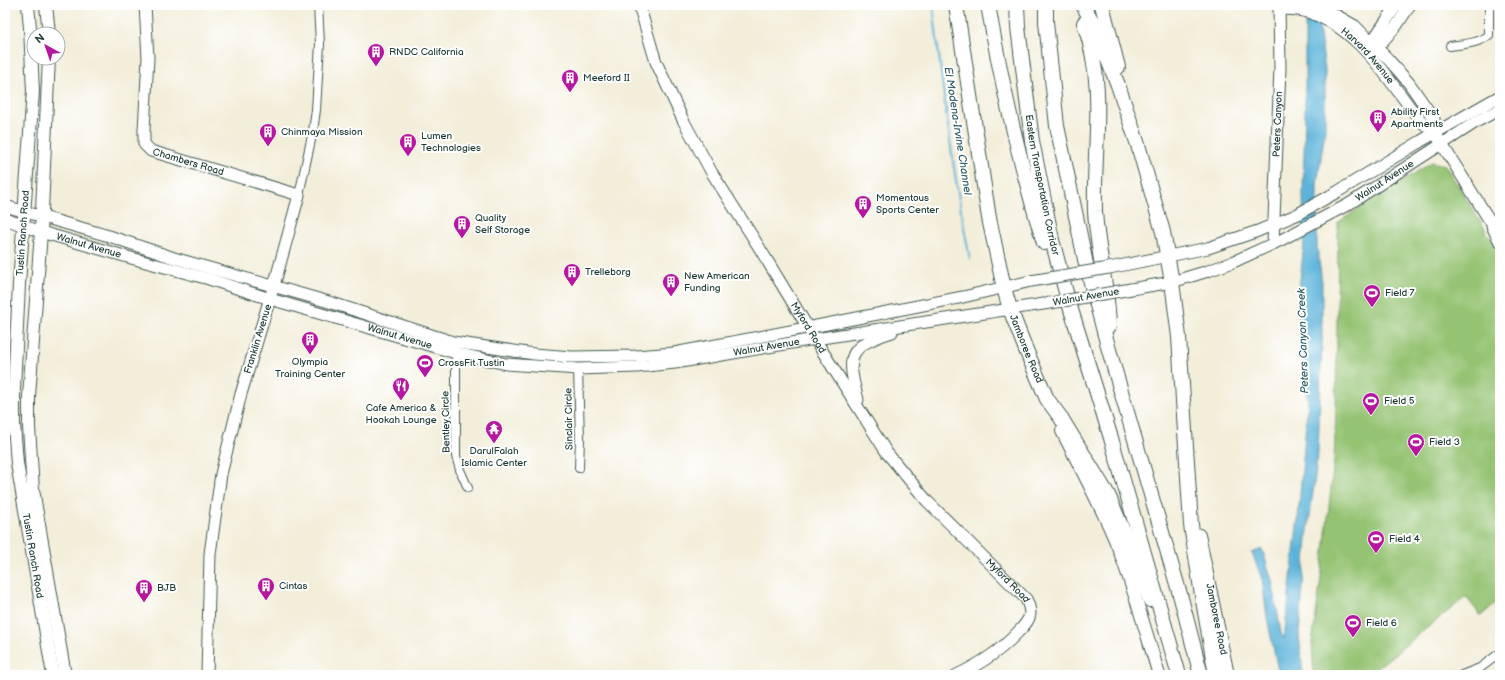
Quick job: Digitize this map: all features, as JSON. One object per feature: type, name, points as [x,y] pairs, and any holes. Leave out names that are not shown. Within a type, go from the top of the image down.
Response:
[{"type":"highway","name":"Jamboree Road","points":[[956,5],[989,218],[1004,288],[1010,309],[1030,362],[1047,399]]},
{"type":"highway","points":[[960,5],[960,31]]},
{"type":"highway","points":[[988,5],[1020,162],[1053,273],[1087,362],[1114,446],[1179,675]]},
{"type":"highway","name":"Eastern Transportation Corridor","points":[[1017,5],[1032,141],[1052,240],[1087,362]]},
{"type":"highway","points":[[1046,5],[1046,22],[1056,118],[1086,264],[1109,350],[1181,598],[1201,675]]},
{"type":"highway","points":[[1078,5],[1090,42],[1097,83],[1098,111],[1095,208],[1109,324],[1109,350]]},
{"type":"highway","name":"Jamboree Road","points":[[1083,5],[1093,23],[1118,85],[1138,145],[1163,232],[1172,282],[1178,337],[1188,468]]},
{"type":"highway","points":[[1102,5],[1138,145]]},
{"type":"highway","points":[[1047,399],[1061,418],[1108,495],[1152,605],[1165,629]]},
{"type":"highway","points":[[1188,468],[1191,525],[1216,675]]},
{"type":"main road","name":"Tustin Ranch Road","points":[[28,5],[33,91],[16,341],[14,425],[17,463],[53,675]]},
{"type":"main road","points":[[46,5],[48,26]]},
{"type":"main road","name":"Chambers Road","points":[[145,5],[148,58],[144,144],[150,151],[284,192],[299,195]]},
{"type":"main road","name":"Myford Road","points":[[639,5],[656,62],[694,142],[808,328],[887,453],[927,501],[1026,599],[1030,615],[1026,624],[1011,640],[993,655],[957,675]]},
{"type":"main road","name":"Harvard Avenue","points":[[1314,5],[1329,16]]},
{"type":"main road","points":[[1372,51],[1375,37],[1397,5]]},
{"type":"main road","points":[[1372,51],[1382,42],[1406,6]]},
{"type":"main road","name":"Harvard Avenue","points":[[1279,7],[1329,16],[1354,26],[1372,51],[1400,72],[1434,119],[1435,133],[1488,218],[1500,231]]},
{"type":"main road","name":"Peters Canyon","points":[[1273,244],[1280,68],[1279,7]]},
{"type":"main road","name":"Tustin Ranch Road","points":[[49,66],[41,232],[29,396],[29,427],[33,490],[65,675]]},
{"type":"main road","name":"Walnut Avenue","points":[[5,206],[109,236],[174,258],[274,286],[454,342],[572,357],[674,353],[808,328],[1004,288],[1031,281],[1167,257],[1208,248],[1258,231],[1296,215],[1500,96]]},
{"type":"main road","name":"Walnut Avenue","points":[[5,219],[41,232],[209,279],[270,300],[456,353],[506,364],[578,369],[637,367],[675,363],[815,339],[1038,306],[1172,282],[1226,264],[1296,233],[1324,218],[1500,108]]},
{"type":"main road","name":"Franklin Avenue","points":[[207,675],[210,560],[221,474],[241,394],[270,300],[299,195]]},
{"type":"main road","points":[[1488,218],[1500,242]]},
{"type":"main road","points":[[138,260],[141,247]]},
{"type":"main road","points":[[860,409],[850,367],[853,354],[856,350],[882,335],[926,322]]},
{"type":"main road","name":"Jamboree Road","points":[[1047,399],[1091,487],[1117,546],[1130,580],[1159,675]]},
{"type":"main road","name":"Jamboree Road","points":[[1188,468],[1201,546],[1228,675]]},
{"type":"street","name":"Franklin Avenue","points":[[299,195],[314,131],[320,44],[318,5]]},
{"type":"street","points":[[1450,46],[1477,41],[1488,35],[1489,5]]},
{"type":"street","name":"Bentley Circle","points":[[456,353],[456,456],[468,488]]},
{"type":"street","name":"Sinclair Circle","points":[[578,369],[580,439],[579,468]]},
{"type":"street","points":[[1462,675],[1482,672],[1500,653]]},
{"type":"green space","points":[[1432,162],[1445,165],[1500,253],[1500,600],[1481,616],[1466,597],[1368,675],[1314,675],[1312,643],[1334,461],[1338,222]]},
{"type":"water","name":"Peters Canyon Creek","points":[[1305,5],[1320,5],[1319,28],[1325,69],[1325,131],[1317,185],[1317,247],[1322,282],[1322,341],[1318,453],[1307,539],[1299,635],[1303,675],[1279,675],[1267,618],[1262,579],[1252,553],[1262,549],[1272,580],[1281,633],[1284,639],[1298,517],[1308,400],[1299,342],[1299,289],[1304,243],[1303,193]]},
{"type":"waterway","name":"El Modena-Irvine Channel","points":[[933,5],[953,164],[970,259]]},
{"type":"place","name":"RNDC California","points":[[376,67]]},
{"type":"place","name":"Meeford II","points":[[570,93]]},
{"type":"place","name":"Ability First Apartments","points":[[1378,133]]},
{"type":"place","name":"Chinmaya Mission","points":[[268,147]]},
{"type":"place","name":"Lumen Technologies","points":[[408,157]]},
{"type":"place","name":"Momentous Sports Center","points":[[863,219]]},
{"type":"place","name":"Quality Self Storage","points":[[462,239]]},
{"type":"place","name":"Trelleborg","points":[[572,287]]},
{"type":"place","name":"New American Funding","points":[[671,297]]},
{"type":"place","name":"Field 7","points":[[1372,308]]},
{"type":"place","name":"Olympia Training Center","points":[[310,355]]},
{"type":"place","name":"CrossFit Tustin","points":[[425,378]]},
{"type":"place","name":"Cafe America & Hookah Lounge","points":[[401,401]]},
{"type":"place","name":"Field 5","points":[[1371,416]]},
{"type":"place","name":"DarulFalah Islamic Center","points":[[494,444]]},
{"type":"place","name":"Field 3","points":[[1416,457]]},
{"type":"place","name":"Field 4","points":[[1376,554]]},
{"type":"place","name":"Cintas","points":[[266,601]]},
{"type":"place","name":"BJB","points":[[144,603]]},
{"type":"place","name":"Field 6","points":[[1353,638]]}]
